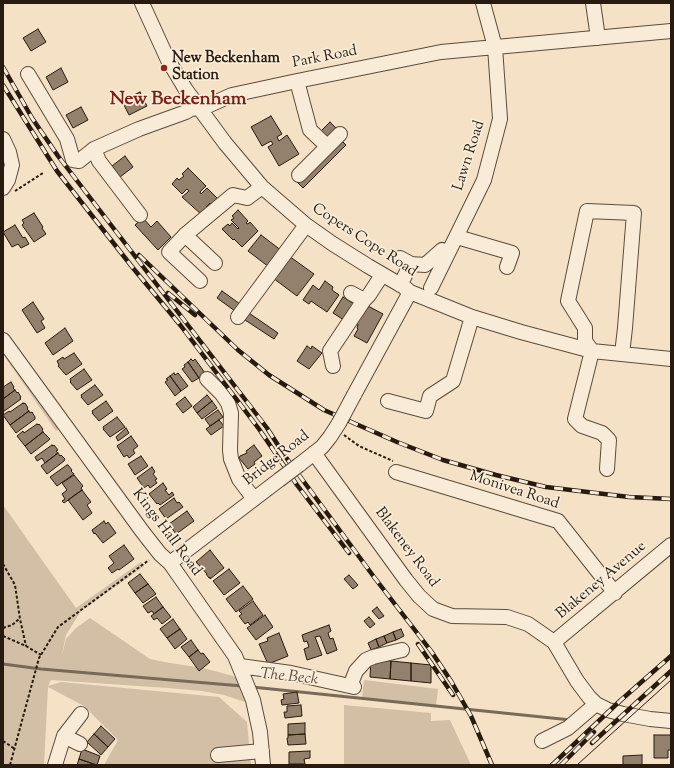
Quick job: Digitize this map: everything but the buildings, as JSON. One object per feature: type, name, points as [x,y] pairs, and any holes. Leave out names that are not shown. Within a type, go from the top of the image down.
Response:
[{"type":"street","name":"Copers Cope Road","points":[[142,3],[168,60],[198,108],[225,143],[262,187],[306,225],[333,244],[405,289],[472,317],[592,351],[671,359]]},
{"type":"street","name":"Lawn Road","points":[[431,288],[484,180],[500,119],[496,47],[483,3]]},
{"type":"street","points":[[593,3],[598,38]]},
{"type":"street","name":"Park Road","points":[[28,74],[67,139],[73,160],[78,161],[94,150],[139,129],[191,109],[205,107],[232,95],[441,52],[671,31]]},
{"type":"street","points":[[297,81],[310,130],[327,146]]},
{"type":"street","points":[[299,175],[340,134]]},
{"type":"street","points":[[3,139],[9,152],[12,165],[7,191]]},
{"type":"street","points":[[94,150],[99,161],[140,215]]},
{"type":"street","points":[[200,281],[169,252],[185,235],[233,195],[247,198],[262,187]]},
{"type":"street","points":[[607,470],[609,440],[602,433],[582,426],[575,419],[592,351],[585,341],[585,328],[568,301],[587,211],[634,213],[622,354]]},
{"type":"street","points":[[238,317],[306,225]]},
{"type":"street","points":[[185,235],[215,263]]},
{"type":"street","points":[[457,237],[512,253],[507,267]]},
{"type":"street","name":"Bridge Road","points":[[170,563],[322,447],[337,426],[354,395],[405,289],[405,261],[425,264],[442,250],[448,253]]},
{"type":"street","points":[[334,366],[330,351],[382,275]]},
{"type":"street","points":[[351,293],[364,300]]},
{"type":"street","points":[[388,400],[426,410],[430,396],[453,381],[472,317]]},
{"type":"street","name":"Kings Hall Road","points":[[3,340],[142,531],[160,554],[170,563],[198,605],[231,649],[240,666],[253,700],[260,732],[263,758]]},
{"type":"street","points":[[207,379],[222,394],[232,413],[230,450],[239,479],[254,499]]},
{"type":"street","name":"Blakeney Road","points":[[314,453],[406,580],[419,596],[433,609],[452,616],[507,617],[528,624],[554,642],[576,681],[596,704],[608,710],[623,714],[671,721]]},
{"type":"street","name":"Monivea Road","points":[[396,472],[558,521],[615,593]]},
{"type":"street","name":"Blakeney Avenue","points":[[554,642],[615,593],[671,545]]},
{"type":"street","points":[[240,666],[291,673],[352,687],[356,671],[366,660],[402,650]]},
{"type":"street","points":[[542,741],[568,728],[596,704]]},
{"type":"street","points":[[54,765],[64,736],[81,714]]},
{"type":"street","points":[[64,736],[80,744]]},
{"type":"street","points":[[218,755],[263,758]]},
{"type":"path","points":[[7,191],[43,173]]},
{"type":"path","points":[[337,426],[359,446],[393,461],[396,472]]},
{"type":"path","points":[[10,765],[40,655],[58,627],[147,561]]},
{"type":"path","points":[[3,564],[15,586],[26,646]]},
{"type":"path","points":[[3,628],[12,625],[20,619]]},
{"type":"path","points":[[3,636],[26,646],[40,655]]},
{"type":"path","points":[[3,741],[15,749]]},
{"type":"shaded area","points":[[3,350],[59,429],[56,431],[3,354]]},
{"type":"shaded area","points":[[3,505],[76,608],[141,562],[144,566],[81,611],[66,635],[61,659],[66,639],[76,628],[90,618],[150,659],[203,668],[233,676],[247,685],[245,702],[224,695],[202,691],[167,688],[51,680],[48,686],[61,682],[219,697],[247,722],[251,765],[104,765],[118,740],[84,706],[48,687],[44,765],[3,765]]},
{"type":"shaded area","points":[[364,680],[438,689],[436,706],[362,698]]},
{"type":"shaded area","points":[[344,705],[431,713],[431,721],[450,720],[471,765],[344,765]]},
{"type":"waterway","name":"The Beck","points":[[3,664],[41,669],[242,686]]},
{"type":"waterway","name":"The Beck","points":[[252,687],[571,720]]},
{"type":"tram line","points":[[577,765],[671,680]]},
{"type":"railway","points":[[3,67],[32,118],[58,156],[267,428],[285,456],[374,577],[431,651],[451,681],[471,716],[492,765]]},
{"type":"railway","points":[[3,85],[57,171],[133,268],[181,326],[259,429],[297,485],[349,553]]},
{"type":"railway","points":[[139,255],[238,350],[269,375],[324,410],[397,442],[443,460],[496,475],[546,487],[629,497],[671,499]]},
{"type":"railway","points":[[168,293],[195,315]]},
{"type":"railway","points":[[418,644],[453,695]]},
{"type":"railway","points":[[552,765],[621,700],[671,656]]},
{"type":"railway","points":[[592,743],[671,671]]},
{"type":"railway","points":[[561,765],[594,732]]},
{"type":"place","name":"New Beckenham Station","points":[[164,68]]},
{"type":"district","name":"New Beckenham","points":[[178,101]]}]
